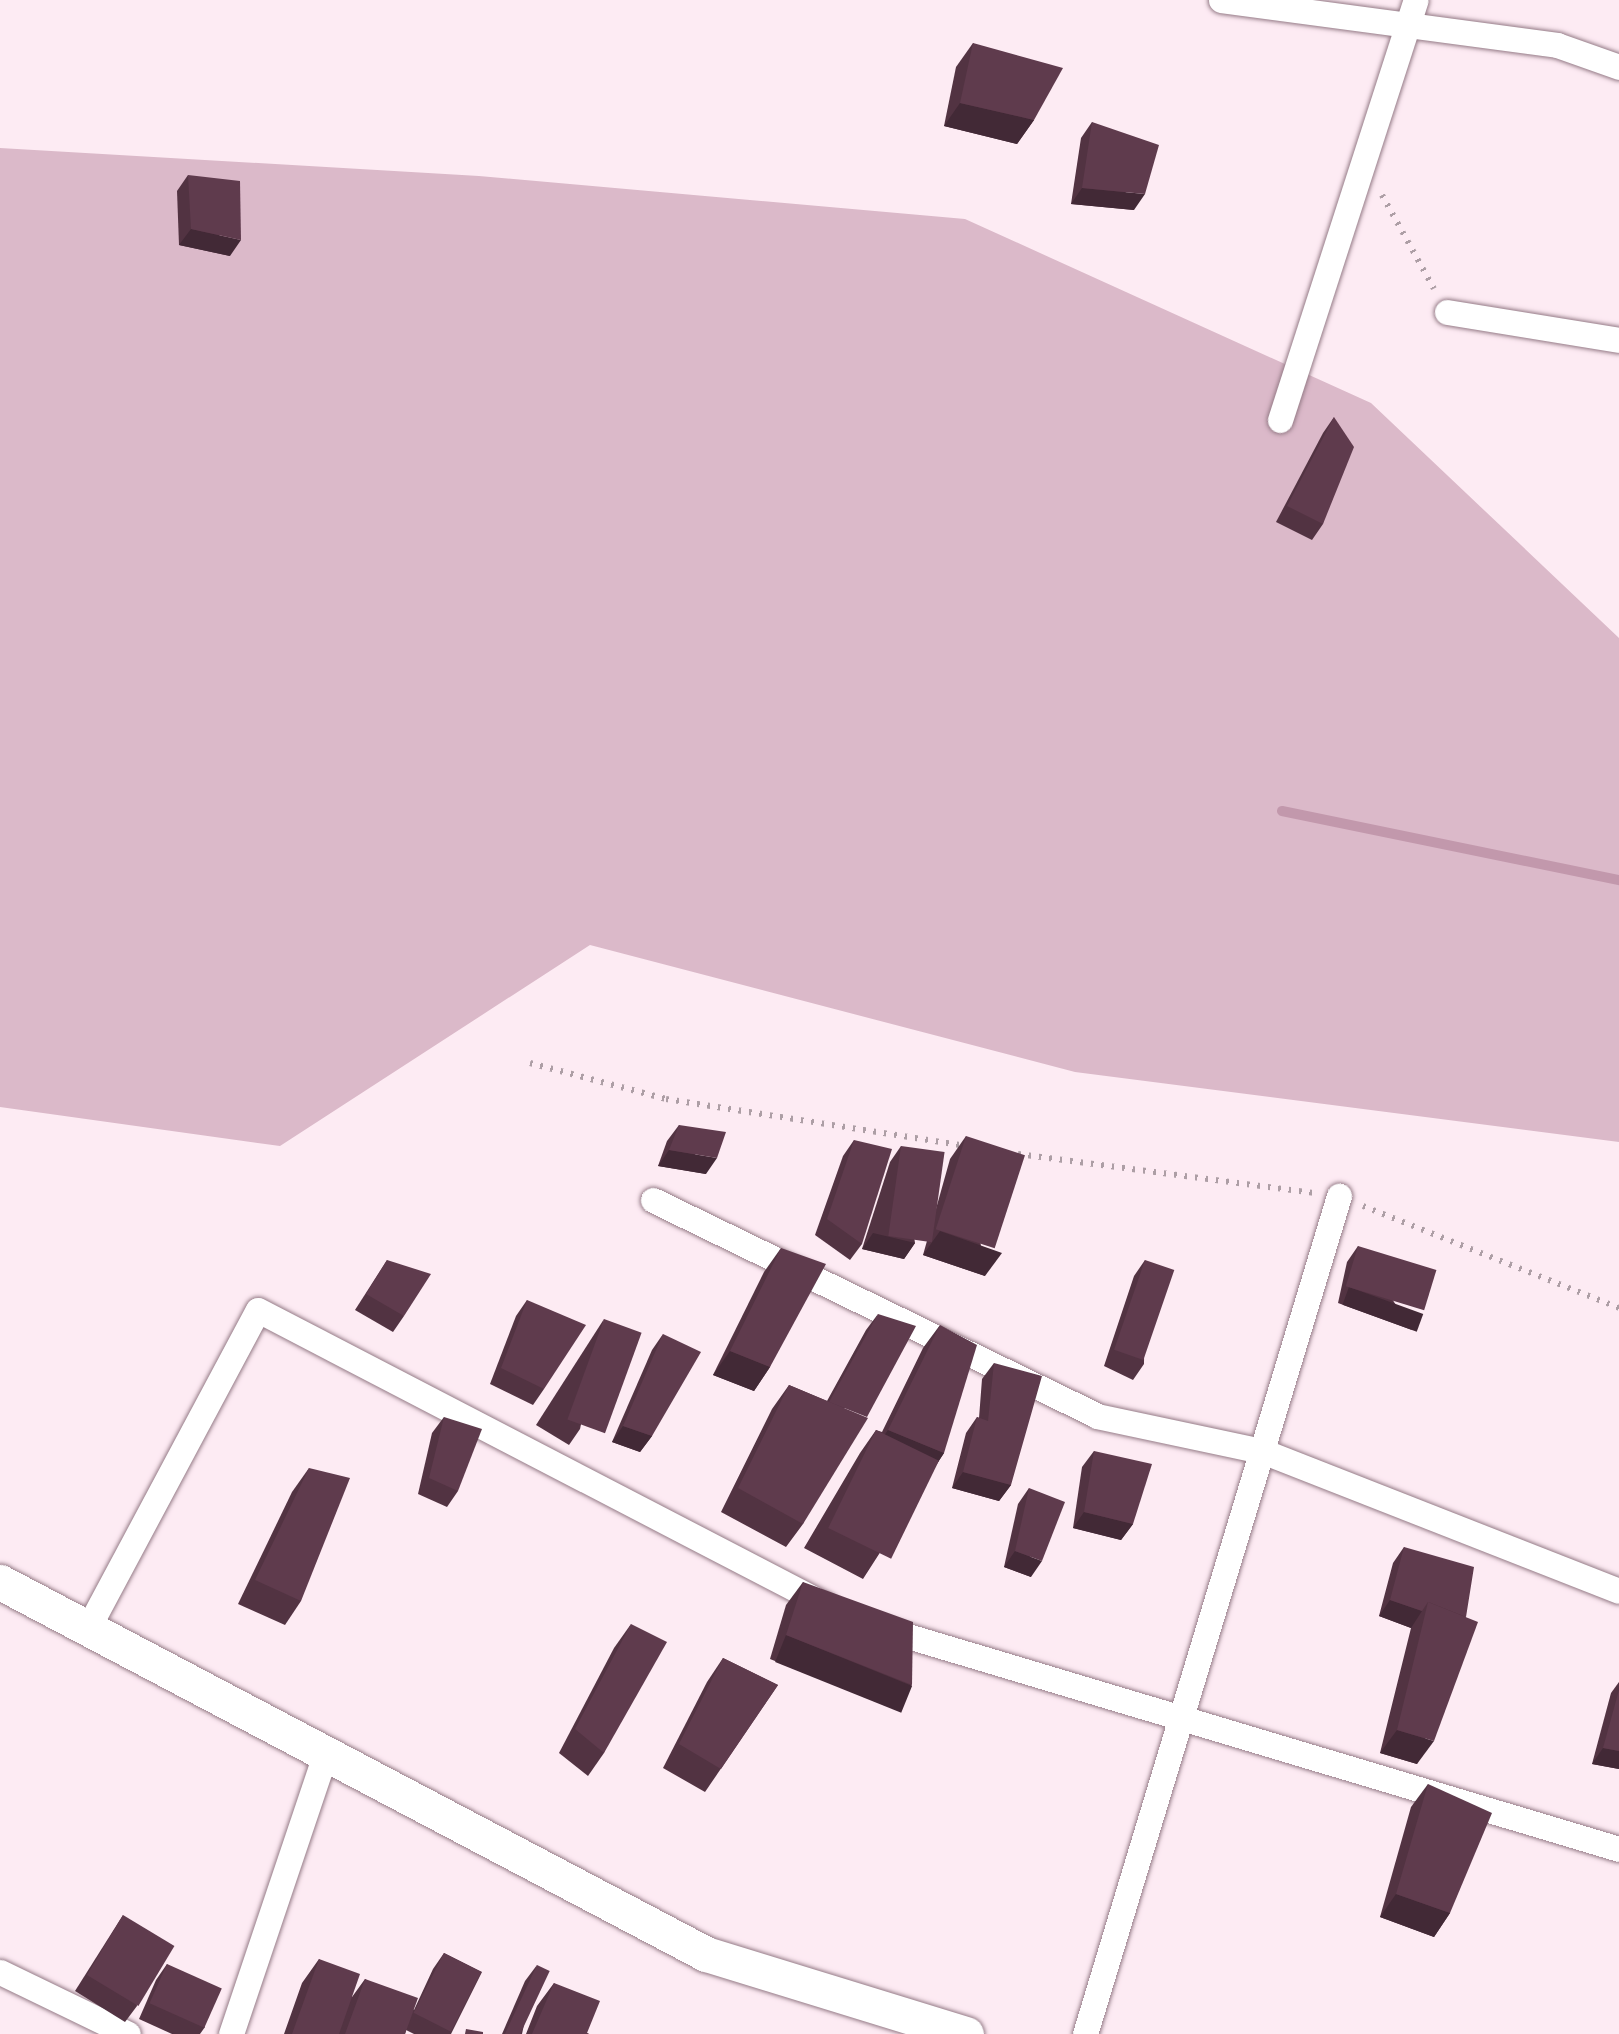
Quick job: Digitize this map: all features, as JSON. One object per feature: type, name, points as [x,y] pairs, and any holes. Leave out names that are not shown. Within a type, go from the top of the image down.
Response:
[{"type":"street","points":[[1221,0],[1411,12],[1557,44],[1619,67]]},
{"type":"street","points":[[1280,420],[1411,12]]},
{"type":"street","points":[[1447,312],[1619,340]]},
{"type":"street","points":[[1085,2034],[1339,1196]]},
{"type":"street","points":[[652,1200],[1097,1416],[1262,1451],[1619,1591]]},
{"type":"street","points":[[88,1626],[258,1310],[851,1618],[1619,1849]]},
{"type":"street","points":[[0,1582],[706,1954],[966,2034]]},
{"type":"street","points":[[231,2034],[326,1752]]},
{"type":"street","points":[[0,1972],[128,2034]]},
{"type":"path","points":[[1362,158],[1447,312]]},
{"type":"path","points":[[530,1064],[666,1099],[981,1148]]},
{"type":"path","points":[[1000,1151],[1339,1196],[1619,1308]]},
{"type":"shaded area","points":[[0,148],[479,176],[965,219],[1371,403],[1619,638],[1619,1142],[1075,1072],[590,945],[280,1146],[0,1107]]},
{"type":"building","points":[[973,43],[1063,68],[1034,120],[960,103]]},
{"type":"building","points":[[1092,122],[1159,145],[1145,194],[1082,188]]},
{"type":"building","points":[[188,175],[240,181],[241,240],[191,229]]},
{"type":"building","points":[[1334,417],[1354,447],[1323,524],[1287,506]]},
{"type":"building","points":[[679,1125],[726,1132],[717,1158],[669,1150]]},
{"type":"building","points":[[966,1136],[1025,1155],[995,1248],[936,1229]]},
{"type":"building","points":[[854,1140],[892,1149],[862,1244],[827,1219]]},
{"type":"building","points":[[901,1146],[945,1152],[932,1242],[888,1236]]},
{"type":"building","points":[[1358,1246],[1436,1270],[1424,1310],[1346,1286]]},
{"type":"building","points":[[781,1248],[826,1264],[770,1367],[730,1351]]},
{"type":"building","points":[[387,1260],[431,1274],[404,1316],[366,1294]]},
{"type":"building","points":[[1145,1260],[1174,1270],[1143,1360],[1114,1350]]},
{"type":"building","points":[[527,1300],[586,1325],[544,1389],[501,1368]]},
{"type":"building","points":[[878,1314],[916,1326],[867,1417],[829,1402]]},
{"type":"building","points":[[604,1319],[642,1333],[605,1433],[567,1420]]},
{"type":"building","points":[[940,1325],[977,1345],[944,1453],[888,1430]]},
{"type":"building","points":[[663,1334],[701,1352],[652,1436],[623,1426]]},
{"type":"building","points":[[994,1363],[1042,1376],[1011,1485],[963,1472],[977,1417],[988,1421]]},
{"type":"building","points":[[789,1385],[868,1418],[803,1524],[738,1488]]},
{"type":"building","points":[[444,1417],[482,1429],[458,1491],[429,1478]]},
{"type":"building","points":[[876,1430],[939,1461],[891,1559],[828,1528]]},
{"type":"building","points":[[1094,1451],[1152,1464],[1133,1524],[1084,1512]]},
{"type":"building","points":[[309,1468],[350,1478],[301,1601],[255,1580]]},
{"type":"building","points":[[1029,1488],[1065,1502],[1042,1561],[1015,1551]]},
{"type":"building","points":[[1404,1547],[1474,1567],[1466,1617],[1428,1602],[1422,1611],[1390,1600]]},
{"type":"building","points":[[803,1582],[913,1622],[912,1685],[786,1635]]},
{"type":"building","points":[[1428,1602],[1478,1622],[1434,1741],[1397,1730]]},
{"type":"building","points":[[631,1624],[667,1642],[604,1753],[575,1729]]},
{"type":"building","points":[[723,1658],[778,1685],[721,1769],[679,1744]]},
{"type":"building","points":[[1619,1690],[1619,1751],[1603,1748]]},
{"type":"building","points":[[1428,1784],[1492,1813],[1450,1913],[1396,1894]]},
{"type":"building","points":[[123,1915],[174,1946],[138,2006],[87,1975]]},
{"type":"building","points":[[444,1953],[481,1972],[451,2032],[414,2013]]},
{"type":"building","points":[[319,1959],[360,1974],[339,2034],[292,2034]]},
{"type":"building","points":[[167,1964],[222,1988],[204,2028],[150,2003]]},
{"type":"building","points":[[537,1965],[550,1971],[520,2034],[505,2034]]},
{"type":"building","points":[[365,1979],[418,1998],[405,2034],[345,2034]]},
{"type":"building","points":[[554,1983],[600,2001],[589,2034],[532,2034]]},
{"type":"waterway","points":[[1282,811],[1619,880]]}]
